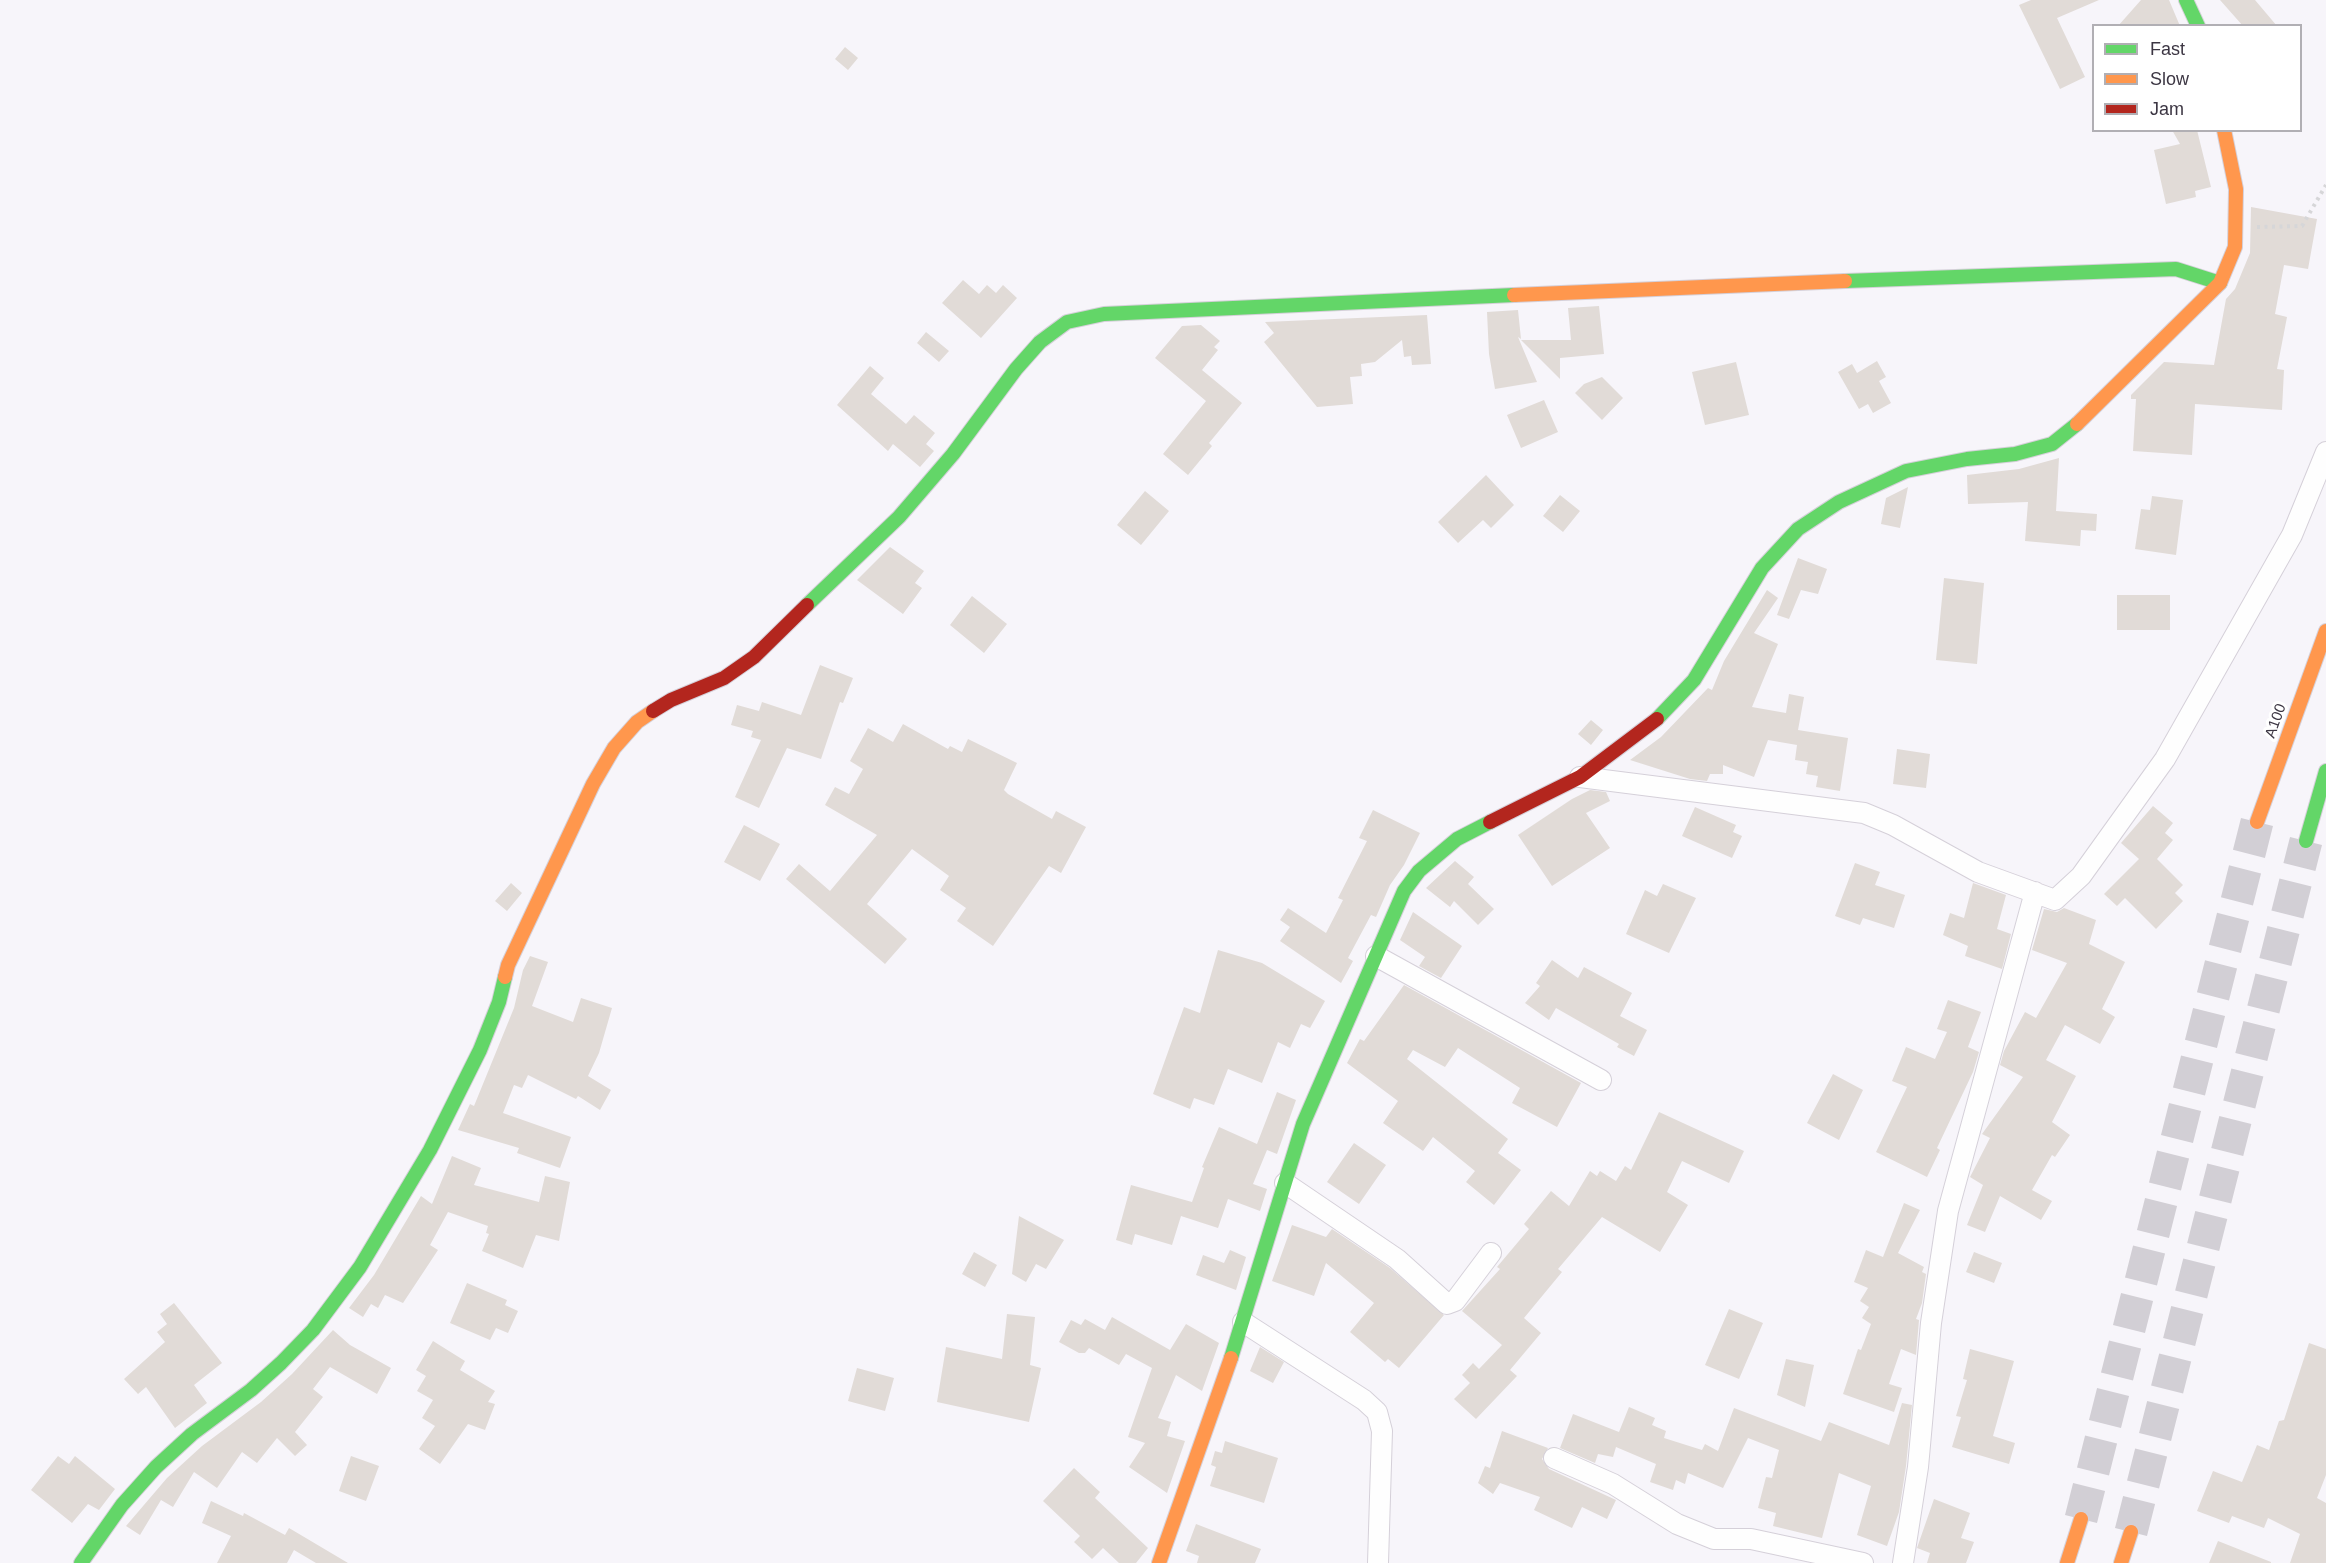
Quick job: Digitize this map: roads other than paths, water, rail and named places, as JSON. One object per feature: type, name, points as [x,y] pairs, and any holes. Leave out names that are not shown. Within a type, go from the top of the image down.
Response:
[{"type":"main road","points":[[2186,0],[2197,24]]},
{"type":"main road","points":[[1159,1563],[1243,1322],[1303,1124],[1404,891],[1419,871],[1457,839],[1580,777],[1650,726],[1694,680],[1762,568],[1798,529],[1839,502],[1906,471],[1967,459],[2015,454],[2052,444],[2092,412],[2220,283],[2235,247],[2236,227],[2236,189],[2224,132]]},
{"type":"main road","points":[[81,1563],[122,1505],[156,1467],[192,1434],[251,1390],[281,1363],[313,1330],[360,1267],[430,1150],[480,1050],[499,1002],[508,965],[593,784],[614,748],[637,722],[671,700],[724,678],[754,657],[899,517],[952,453],[1016,369],[1040,342],[1067,322],[1104,314],[1676,287],[2175,269],[2220,283]]},
{"type":"main road","name":"A100","points":[[2257,822],[2326,631]]},
{"type":"main road","points":[[2306,841],[2326,771]]},
{"type":"main road","points":[[2067,1563],[2081,1519]]},
{"type":"main road","points":[[2121,1563],[2131,1532]]},
{"type":"street","points":[[1580,777],[1864,813],[1893,825],[1978,872],[2055,900],[2081,876],[2165,759],[2292,535],[2326,452]]},
{"type":"street","points":[[1902,1563],[1918,1467],[1931,1323],[1948,1211],[2035,892]]},
{"type":"street","points":[[1376,956],[1601,1080]]},
{"type":"street","points":[[1285,1183],[1397,1259],[1447,1304],[1455,1301],[1491,1253]]},
{"type":"street","points":[[1243,1322],[1364,1400],[1377,1412],[1382,1431],[1378,1563]]},
{"type":"street","points":[[1554,1458],[1613,1484],[1677,1524],[1714,1539],[1751,1539],[1863,1563]]},
{"type":"tunnel","points":[[2081,1519],[2257,822]]},
{"type":"tunnel","points":[[2131,1532],[2306,841]]}]
